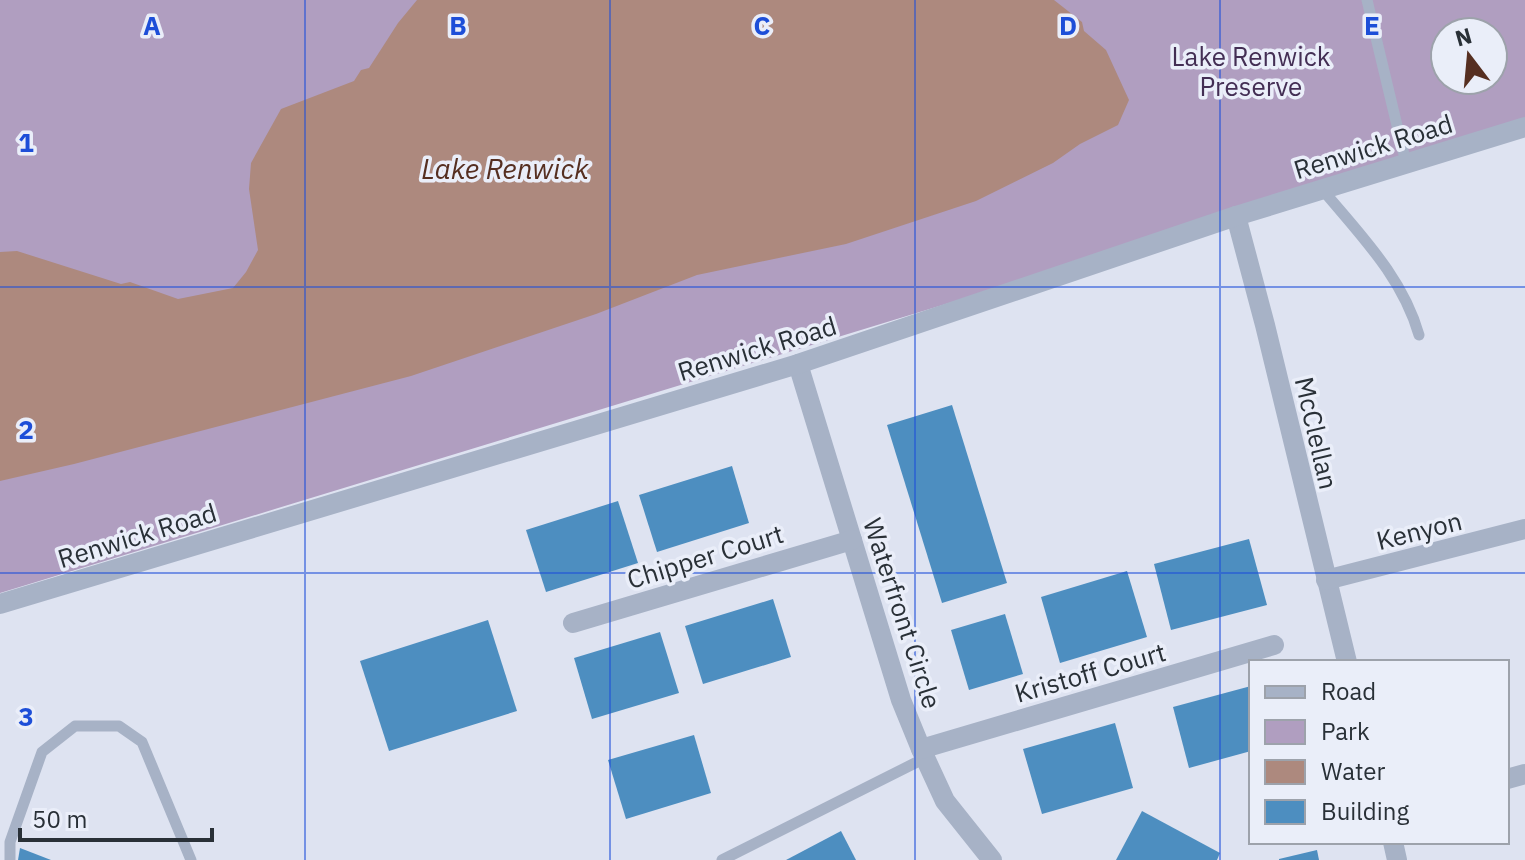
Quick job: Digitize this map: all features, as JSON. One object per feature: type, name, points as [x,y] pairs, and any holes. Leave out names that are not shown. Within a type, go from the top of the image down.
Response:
[{"type":"street","name":"Renwick Road","points":[[0,604],[798,364],[1236,216],[1525,127]]},
{"type":"street","name":"McClellan","points":[[1236,216],[1346,660]]},
{"type":"street","name":"Waterfront Circle","points":[[798,364],[901,700],[945,801],[992,860]]},
{"type":"street","name":"Kenyon","points":[[1326,580],[1525,529]]},
{"type":"street","name":"Chipper Court","points":[[573,623],[852,540]]},
{"type":"street","name":"Kristoff Court","points":[[923,754],[1274,645]]},
{"type":"lane","points":[[1367,0],[1406,163]]},
{"type":"lane","points":[[1322,189],[1395,279],[1408,302],[1419,335]]},
{"type":"lane","points":[[10,860],[10,842],[42,752],[75,726],[119,726],[142,742],[191,860]]},
{"type":"lane","points":[[722,860],[923,754]]},
{"type":"green space","name":"Lake Renwick Preserve","points":[[0,0],[1525,0],[1525,127],[0,593]]},
{"type":"water","name":"Lake Renwick","points":[[417,0],[1054,0],[1082,22],[1084,31],[1106,50],[1129,100],[1118,125],[1080,144],[1053,163],[976,201],[846,244],[697,275],[596,314],[411,376],[0,481],[0,252],[17,251],[121,284],[130,282],[178,299],[233,288],[258,250],[249,189],[251,163],[281,109],[354,81],[361,70],[369,68]]},
{"type":"building","points":[[952,405],[1007,583],[942,603],[887,425]]},
{"type":"building","points":[[732,466],[749,523],[657,552],[639,495]]},
{"type":"building","points":[[618,501],[638,563],[546,592],[526,530]]},
{"type":"building","points":[[1249,539],[1267,605],[1171,630],[1154,564]]},
{"type":"building","points":[[1127,571],[1147,637],[1060,663],[1041,597]]},
{"type":"building","points":[[773,599],[791,657],[703,684],[685,626]]},
{"type":"building","points":[[1005,614],[1023,674],[969,690],[951,630]]},
{"type":"building","points":[[488,620],[517,711],[389,751],[360,661]]},
{"type":"building","points":[[660,632],[679,693],[592,719],[574,658]]},
{"type":"building","points":[[1249,687],[1249,752],[1189,768],[1173,707]]},
{"type":"building","points":[[1115,723],[1133,788],[1042,814],[1023,749]]},
{"type":"building","points":[[694,735],[711,793],[626,819],[608,760]]},
{"type":"building","points":[[1142,811],[1220,853],[1217,860],[1116,860]]},
{"type":"building","points":[[841,831],[856,860],[786,860]]},
{"type":"building","points":[[20,848],[51,860],[18,860]]},
{"type":"building","points":[[1317,850],[1319,860],[1279,860],[1279,859]]}]
